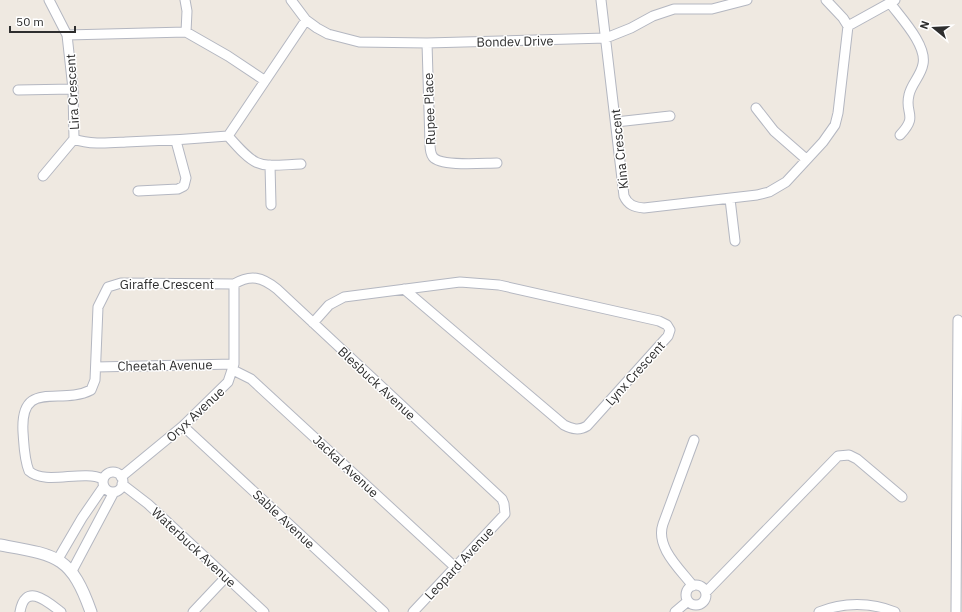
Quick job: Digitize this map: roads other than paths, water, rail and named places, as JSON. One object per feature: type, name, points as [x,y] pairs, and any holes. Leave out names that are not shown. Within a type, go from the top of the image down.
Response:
[{"type":"street","points":[[49,0],[67,36]]},
{"type":"street","points":[[185,0],[187,16],[186,32],[228,56],[264,80]]},
{"type":"street","name":"Bondev Drive","points":[[291,0],[306,20],[328,34],[350,40],[427,43],[606,38],[631,28],[654,16],[674,9],[712,9],[747,0]]},
{"type":"street","name":"Kina Crescent","points":[[601,0],[624,196],[626,202],[631,205],[644,208],[757,195],[777,188],[831,133],[835,125],[838,114],[848,26]]},
{"type":"street","points":[[826,0],[840,14],[848,26],[892,1],[923,51],[923,64],[921,72],[908,95],[911,118],[910,124],[900,135]]},
{"type":"street","points":[[301,164],[258,165],[228,136],[264,80],[306,20]]},
{"type":"street","name":"Lira Crescent","points":[[186,32],[67,36],[73,89],[74,139],[89,143],[176,141],[228,136]]},
{"type":"street","name":"Rupee Place","points":[[427,43],[430,144],[433,156],[436,160],[453,163],[496,163]]},
{"type":"street","points":[[18,90],[73,89]]},
{"type":"street","points":[[756,108],[774,131],[806,159]]},
{"type":"street","points":[[616,122],[670,116]]},
{"type":"street","points":[[43,176],[74,139]]},
{"type":"street","points":[[138,191],[178,189],[184,186],[186,178],[176,141]]},
{"type":"street","points":[[270,165],[271,205]]},
{"type":"street","points":[[730,199],[735,241]]},
{"type":"street","name":"Blesbuck Avenue","points":[[234,284],[249,277],[268,282],[502,499],[505,514]]},
{"type":"street","name":"Lynx Crescent","points":[[313,323],[329,305],[338,299],[404,289],[460,282],[499,285],[659,321],[667,325],[670,330],[668,336],[595,418],[583,428],[571,428],[564,425],[404,289]]},
{"type":"street","name":"Giraffe Crescent","points":[[104,483],[89,475],[47,477],[32,474],[29,471],[25,460],[23,425],[24,410],[28,403],[46,397],[82,394],[91,390],[95,380],[98,307],[108,287],[121,284],[234,284]]},
{"type":"street","name":"Oryx Avenue","points":[[121,481],[220,392],[228,382],[234,367],[234,284]]},
{"type":"street","points":[[956,612],[960,468],[958,320]]},
{"type":"street","name":"Cheetah Avenue","points":[[96,366],[234,367]]},
{"type":"street","name":"Jackal Avenue","points":[[234,367],[251,379],[456,568]]},
{"type":"street","name":"Sable Avenue","points":[[183,426],[384,612]]},
{"type":"street","points":[[693,586],[664,547],[661,535],[663,524],[694,440]]},
{"type":"street","points":[[706,592],[699,585],[693,586],[687,592],[688,601],[694,605],[701,604],[705,599],[706,592],[838,456],[849,455],[857,459],[902,498]]},
{"type":"street","points":[[58,559],[104,483],[112,472],[119,474],[121,481],[117,490],[114,492],[72,571]]},
{"type":"street","name":"Waterbuck Avenue","points":[[121,481],[264,612]]},
{"type":"street","points":[[104,483],[106,490],[114,492]]},
{"type":"street","name":"Leopard Avenue","points":[[413,612],[456,568],[505,514]]},
{"type":"street","points":[[0,545],[44,554],[58,559],[72,571],[84,592],[90,612]]},
{"type":"street","points":[[193,612],[226,577]]},
{"type":"street","points":[[20,612],[21,604],[25,599],[32,596],[40,597],[61,612]]},
{"type":"street","points":[[675,612],[688,601]]},
{"type":"street","points":[[819,612],[828,608],[859,604],[895,612]]}]
